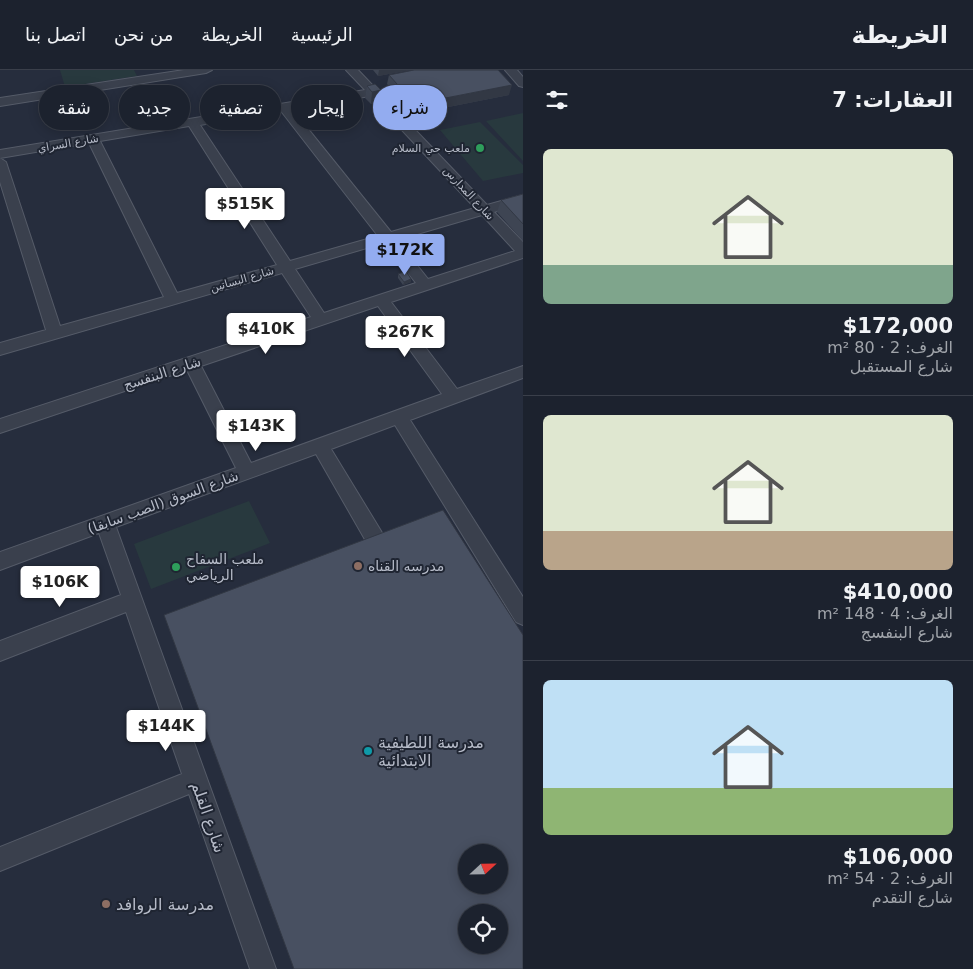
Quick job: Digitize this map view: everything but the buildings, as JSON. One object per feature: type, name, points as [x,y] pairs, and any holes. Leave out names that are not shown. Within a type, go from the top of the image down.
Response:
[{"type":"street","points":[[0,102],[206,70]]},
{"type":"street","name":"شارع المدارس","points":[[352,70],[373,91]]},
{"type":"street","points":[[511,70],[523,84]]},
{"type":"street","name":"شارع السراي","points":[[0,154],[373,92]]},
{"type":"street","points":[[284,107],[425,285]]},
{"type":"street","points":[[192,122],[322,321]]},
{"type":"street","name":"شارع المدارس","points":[[410,130],[523,252]]},
{"type":"street","points":[[93,139],[173,300]]},
{"type":"street","points":[[0,162],[55,333]]},
{"type":"street","name":"شارع البساتين","points":[[0,349],[523,199]]},
{"type":"street","name":"شارع البنفسج","points":[[0,426],[322,321],[523,252]]},
{"type":"street","points":[[382,301],[454,398]]},
{"type":"street","points":[[192,363],[247,473]]},
{"type":"street","name":"شارع السوق (الصب سابقا)","points":[[0,561],[399,417],[520,378]]},
{"type":"street","points":[[399,417],[523,615]]},
{"type":"street","points":[[320,446],[374,537]]},
{"type":"street","name":"شارع القلم","points":[[105,523],[263,969]]},
{"type":"street","points":[[0,651],[132,600]]},
{"type":"street","points":[[0,860],[196,780]]},
{"type":"shaded area","points":[[60,70],[134,70],[137,76],[78,85],[64,85]]},
{"type":"shaded area","points":[[523,113],[523,161],[486,121]]},
{"type":"shaded area","name":"ملعب حي السلام","points":[[480,122],[523,165],[523,173],[483,181],[440,130]]},
{"type":"shaded area","name":"ملعب السفاح الرياضي","points":[[249,501],[270,543],[151,589],[134,544]]},
{"type":"place","name":"ملعب حي السلام","points":[[480,148]]},
{"type":"place","name":"مدرسه القناه","points":[[358,566]]},
{"type":"place","name":"ملعب السفاح الرياضي","points":[[176,567]]},
{"type":"place","name":"مدرسة اللطيفية الابتدائية","points":[[368,751]]},
{"type":"place","name":"مدرسة الروافد","points":[[106,904]]}]
